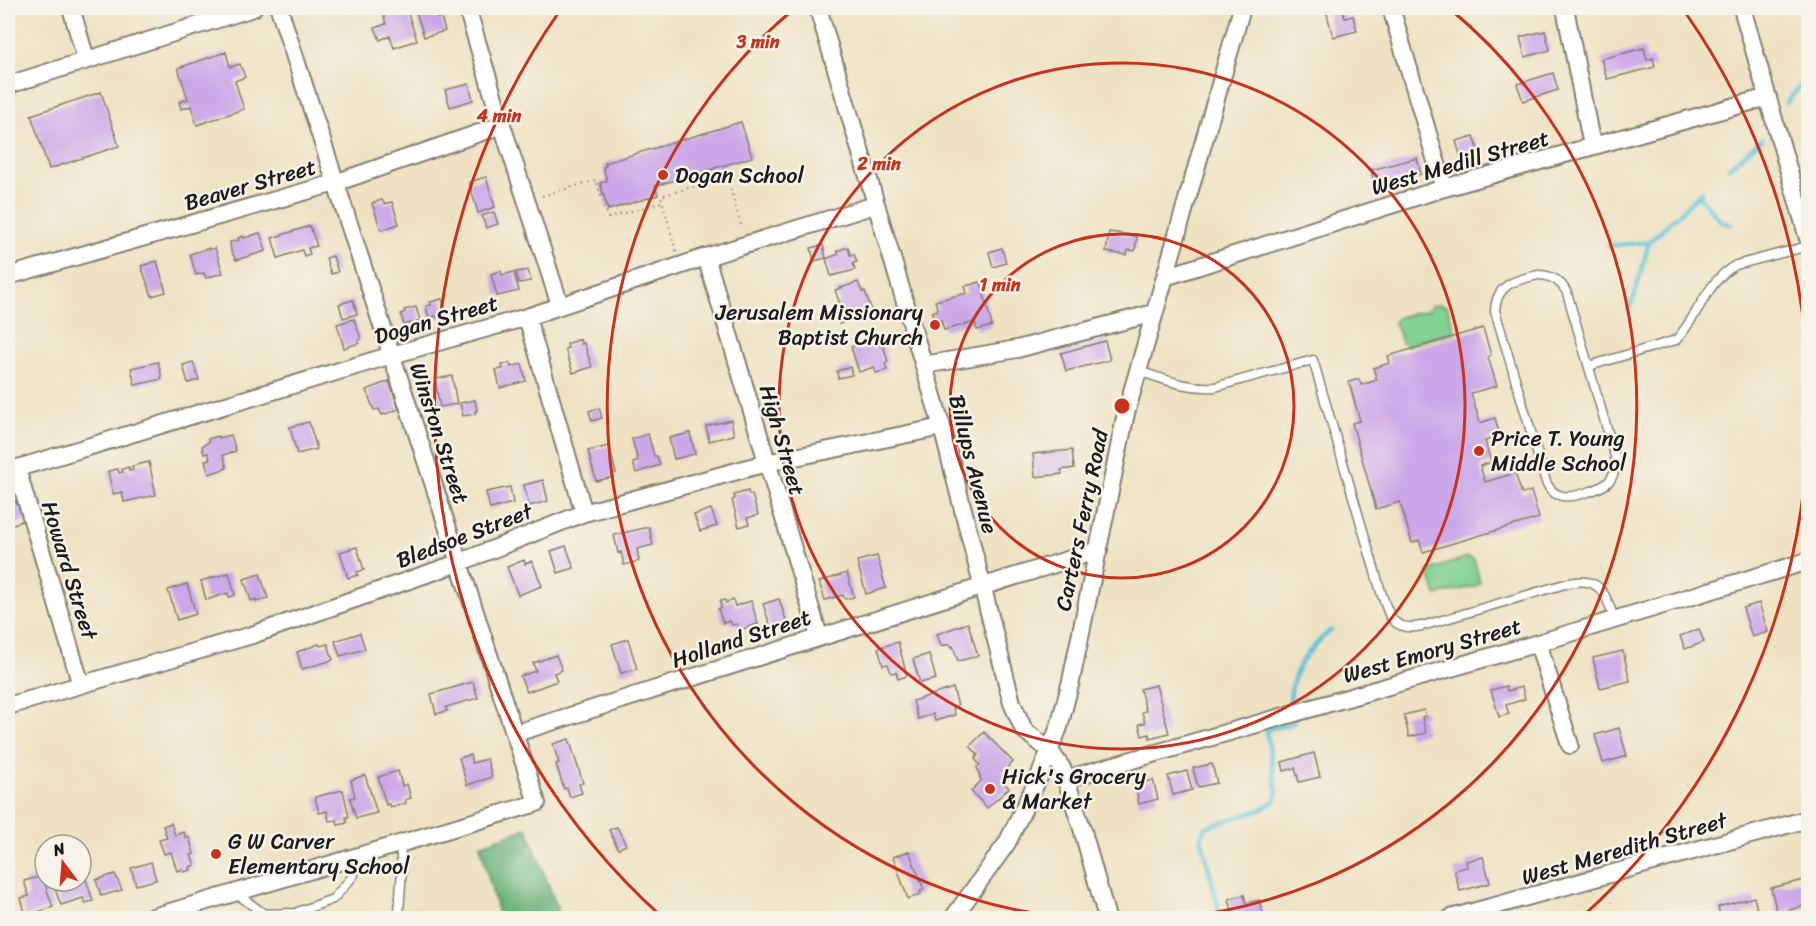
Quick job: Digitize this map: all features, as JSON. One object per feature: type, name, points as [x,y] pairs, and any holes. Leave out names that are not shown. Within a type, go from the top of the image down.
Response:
[{"type":"street","points":[[71,8],[86,59]]},
{"type":"street","points":[[8,85],[253,8]]},
{"type":"street","name":"Winston Street","points":[[279,8],[537,803],[400,844]]},
{"type":"street","points":[[467,8],[560,306]]},
{"type":"street","name":"Billups Avenue","points":[[818,8],[942,427],[981,587],[1017,716],[1024,730],[1050,751],[1062,768],[1082,828],[1107,918]]},
{"type":"street","name":"Carters Ferry Road","points":[[952,918],[1008,843],[1031,797],[1050,751],[1071,681],[1126,413],[1242,8]]},
{"type":"street","points":[[1391,8],[1444,188]]},
{"type":"street","points":[[1565,8],[1592,146]]},
{"type":"street","points":[[1743,8],[1809,238]]},
{"type":"street","name":"West Medill Street","points":[[1165,277],[1444,188],[1768,97]]},
{"type":"street","name":"Beaver Street","points":[[8,276],[335,183],[502,125]]},
{"type":"street","name":"Dogan Street","points":[[12,470],[392,355],[527,317],[706,257],[875,206]]},
{"type":"street","name":"High Street","points":[[706,257],[819,636]]},
{"type":"street","points":[[924,365],[1017,349],[1154,313]]},
{"type":"street","points":[[527,317],[584,513]]},
{"type":"street","name":"Bledsoe Street","points":[[8,706],[252,635],[458,562],[584,513],[766,463],[942,427]]},
{"type":"street","name":"Howard Street","points":[[12,470],[81,685]]},
{"type":"street","name":"Holland Street","points":[[516,733],[1099,549]]},
{"type":"street","name":"West Emory Street","points":[[1066,779],[1538,643],[1809,561]]},
{"type":"street","points":[[1538,643],[1570,745]]},
{"type":"street","name":"West Meredith Street","points":[[1451,918],[1809,819]]},
{"type":"street","points":[[150,918],[400,844]]},
{"type":"lane","points":[[1589,366],[1676,339],[1717,279],[1728,269],[1809,246]]},
{"type":"lane","points":[[1538,275],[1557,280],[1567,293],[1589,366],[1616,464],[1611,479],[1605,484],[1598,488],[1564,496],[1552,491],[1546,482],[1497,320],[1496,304],[1500,292],[1512,283],[1538,275]]},
{"type":"lane","points":[[1138,371],[1184,386],[1215,387],[1313,360],[1381,592],[1388,612],[1397,624],[1406,627],[1422,626],[1581,581],[1599,588],[1606,595],[1614,620]]},
{"type":"lane","points":[[399,912],[402,869],[400,844]]},
{"type":"lane","points":[[236,893],[264,914],[295,913],[333,899],[354,875],[357,857]]},
{"type":"path","points":[[724,167],[746,245]]},
{"type":"path","points":[[680,266],[661,196],[727,177]]},
{"type":"path","points":[[527,201],[596,180],[608,218],[662,202]]},
{"type":"green space","points":[[1440,304],[1447,306],[1455,332],[1407,346],[1402,342],[1394,322],[1399,317],[1428,310],[1431,306]]},
{"type":"green space","points":[[1467,557],[1474,559],[1480,582],[1476,586],[1436,595],[1428,571]]},
{"type":"green space","points":[[527,828],[561,918],[499,918],[480,845]]},
{"type":"building","points":[[406,8],[417,40],[394,48],[390,36],[380,40],[375,28],[386,24],[383,9]]},
{"type":"building","points":[[415,8],[434,8],[437,18],[441,17],[445,31],[424,37]]},
{"type":"building","points":[[1342,8],[1345,18],[1353,16],[1357,31],[1333,37],[1326,10]]},
{"type":"building","points":[[1545,31],[1550,50],[1525,57],[1520,37]]},
{"type":"building","points":[[1644,48],[1647,60],[1653,58],[1655,67],[1607,79],[1601,59]]},
{"type":"building","points":[[226,52],[230,67],[240,64],[245,77],[235,81],[244,109],[197,125],[191,106],[181,109],[179,102],[188,99],[178,68]]},
{"type":"building","points":[[1553,73],[1558,90],[1523,101],[1517,84]]},
{"type":"building","points":[[469,84],[473,100],[450,107],[445,90]]},
{"type":"building","points":[[101,92],[119,146],[49,169],[31,115]]},
{"type":"building","points":[[741,122],[752,157],[655,186],[658,195],[608,210],[600,183],[607,181],[603,167],[606,166],[605,163]]},
{"type":"building","points":[[1474,136],[1482,162],[1464,168],[1456,141]]},
{"type":"building","points":[[1417,158],[1421,174],[1375,186],[1371,170]]},
{"type":"building","points":[[486,177],[495,207],[478,213],[469,182]]},
{"type":"building","points":[[382,200],[384,204],[392,202],[399,224],[381,230],[372,203]]},
{"type":"building","points":[[494,212],[498,224],[486,228],[482,216]]},
{"type":"building","points":[[310,226],[317,246],[308,248],[310,254],[304,256],[302,250],[278,258],[272,238]]},
{"type":"building","points":[[1109,232],[1137,236],[1135,251],[1128,250],[1127,255],[1106,252]]},
{"type":"building","points":[[260,233],[266,251],[236,260],[231,251],[230,242],[239,240],[238,238],[243,236],[244,238]]},
{"type":"building","points":[[823,245],[826,258],[814,261],[811,248]]},
{"type":"building","points":[[848,247],[850,255],[854,254],[857,262],[853,263],[855,270],[831,276],[826,259],[839,254],[837,251]]},
{"type":"building","points":[[209,248],[209,250],[215,248],[223,273],[206,278],[204,273],[196,275],[190,254]]},
{"type":"building","points":[[1002,248],[1006,263],[993,267],[989,252]]},
{"type":"building","points":[[333,256],[338,272],[331,274],[326,258]]},
{"type":"building","points":[[157,261],[166,292],[152,296],[141,266]]},
{"type":"building","points":[[528,270],[531,281],[519,283],[516,272]]},
{"type":"building","points":[[501,271],[502,275],[514,272],[519,291],[497,296],[491,274]]},
{"type":"building","points":[[858,282],[862,292],[865,291],[872,312],[839,324],[833,307],[840,304],[835,290]]},
{"type":"building","points":[[981,282],[992,326],[977,330],[975,322],[944,330],[941,320],[934,321],[932,312],[938,310],[935,301],[967,293],[965,286]]},
{"type":"building","points":[[442,299],[446,313],[437,318],[436,316],[429,318],[426,306],[431,305],[430,302]]},
{"type":"building","points":[[353,300],[357,314],[343,318],[339,304]]},
{"type":"building","points":[[416,307],[420,320],[412,325],[411,323],[404,325],[401,314],[405,312],[404,310]]},
{"type":"building","points":[[354,319],[361,339],[358,340],[359,343],[344,348],[337,324]]},
{"type":"building","points":[[1483,328],[1491,355],[1488,357],[1497,386],[1471,393],[1480,423],[1495,418],[1500,436],[1485,441],[1491,462],[1480,466],[1485,482],[1515,473],[1522,494],[1531,491],[1539,518],[1423,552],[1419,540],[1412,543],[1400,502],[1376,509],[1352,423],[1360,421],[1349,382],[1359,379],[1361,385],[1377,380],[1373,368],[1390,363],[1388,356]]},
{"type":"building","points":[[580,339],[581,344],[584,343],[592,367],[573,373],[565,349],[568,348],[567,344]]},
{"type":"building","points":[[878,339],[880,346],[883,344],[888,362],[885,363],[887,370],[876,373],[874,367],[859,372],[851,347]]},
{"type":"building","points":[[1105,341],[1110,360],[1066,371],[1061,353]]},
{"type":"building","points":[[158,362],[162,379],[135,385],[131,368]]},
{"type":"building","points":[[193,362],[199,380],[188,383],[183,365]]},
{"type":"building","points":[[510,363],[511,367],[522,364],[526,381],[500,388],[496,370],[503,369],[502,365]]},
{"type":"building","points":[[850,367],[852,375],[838,378],[837,371]]},
{"type":"building","points":[[452,376],[457,404],[440,407],[435,379]]},
{"type":"building","points":[[389,381],[399,409],[382,415],[379,409],[374,410],[366,390]]},
{"type":"building","points":[[475,400],[477,411],[475,414],[463,416],[460,403]]},
{"type":"building","points":[[599,408],[602,418],[592,421],[589,411]]},
{"type":"building","points":[[731,420],[734,435],[709,441],[706,426]]},
{"type":"building","points":[[309,422],[317,449],[297,454],[290,427]]},
{"type":"building","points":[[690,433],[695,454],[674,459],[669,438]]},
{"type":"building","points":[[648,434],[654,456],[657,456],[660,465],[636,473],[633,463],[638,461],[632,439]]},
{"type":"building","points":[[231,435],[236,451],[223,455],[227,468],[209,474],[205,460],[210,459],[208,453],[204,454],[202,446],[209,442],[208,439]]},
{"type":"building","points":[[609,446],[616,473],[612,474],[613,477],[596,481],[588,451]]},
{"type":"building","points":[[1072,450],[1074,468],[1061,470],[1062,474],[1035,477],[1033,454]]},
{"type":"building","points":[[149,462],[156,495],[124,502],[122,492],[113,494],[108,471],[118,469],[119,473],[123,472],[122,469],[129,467],[129,471],[133,470],[132,466]]},
{"type":"building","points":[[543,480],[548,501],[529,506],[524,485]]},
{"type":"building","points":[[510,487],[513,503],[490,509],[486,492]]},
{"type":"building","points":[[748,491],[749,495],[752,495],[758,515],[747,518],[749,524],[739,527],[732,500],[735,499],[734,495]]},
{"type":"building","points":[[16,501],[17,505],[24,502],[28,519],[8,526],[8,504]]},
{"type":"building","points":[[711,509],[717,526],[700,531],[694,515]]},
{"type":"building","points":[[649,527],[653,545],[637,549],[639,561],[624,565],[621,552],[618,553],[614,535]]},
{"type":"building","points":[[566,546],[574,568],[558,573],[551,551]]},
{"type":"building","points":[[357,547],[364,570],[348,578],[340,552]]},
{"type":"building","points":[[877,556],[886,588],[866,594],[857,561]]},
{"type":"building","points":[[524,560],[525,564],[532,561],[542,586],[518,595],[507,567]]},
{"type":"building","points":[[229,573],[235,595],[229,597],[228,593],[206,600],[201,581]]},
{"type":"building","points":[[847,573],[854,597],[845,599],[843,595],[825,600],[819,582]]},
{"type":"building","points":[[260,574],[268,598],[256,602],[256,599],[251,601],[244,579]]},
{"type":"building","points":[[187,584],[196,614],[177,620],[168,590]]},
{"type":"building","points":[[779,599],[787,623],[771,628],[763,604]]},
{"type":"building","points":[[725,600],[726,603],[733,600],[735,606],[751,601],[758,624],[739,630],[737,624],[732,625],[730,621],[723,623],[718,609],[721,608],[720,601]]},
{"type":"building","points":[[1759,603],[1768,632],[1752,637],[1743,608]]},
{"type":"building","points":[[968,623],[978,656],[958,661],[953,646],[951,647],[950,644],[941,646],[937,634]]},
{"type":"building","points":[[1699,629],[1704,642],[1685,649],[1680,636]]},
{"type":"building","points":[[360,633],[365,649],[340,656],[335,641]]},
{"type":"building","points":[[628,639],[637,669],[621,673],[612,644]]},
{"type":"building","points":[[898,642],[907,676],[898,679],[896,672],[891,673],[888,664],[883,665],[878,648]]},
{"type":"building","points":[[319,644],[320,646],[328,644],[333,660],[302,669],[297,652]]},
{"type":"building","points":[[1623,651],[1630,681],[1600,688],[1593,658]]},
{"type":"building","points":[[929,654],[936,679],[920,683],[913,659]]},
{"type":"building","points":[[556,655],[562,670],[554,673],[557,681],[527,692],[520,676],[536,671],[533,663]]},
{"type":"building","points":[[473,682],[478,698],[446,707],[447,711],[436,714],[431,694]]},
{"type":"building","points":[[1156,685],[1169,733],[1150,738],[1149,734],[1142,736],[1139,724],[1145,723],[1142,712],[1146,711],[1140,689]]},
{"type":"building","points":[[1506,686],[1507,691],[1522,687],[1525,699],[1506,705],[1509,714],[1499,717],[1491,690]]},
{"type":"building","points":[[953,688],[958,706],[953,708],[955,715],[935,721],[933,714],[918,719],[913,701]]},
{"type":"building","points":[[1424,710],[1426,716],[1422,717],[1426,733],[1409,737],[1404,715]]},
{"type":"building","points":[[1619,728],[1627,756],[1603,763],[1595,735]]},
{"type":"building","points":[[984,732],[1013,762],[1003,772],[1010,778],[1004,783],[1009,788],[987,808],[971,791],[981,781],[977,767],[980,765],[975,759],[978,755],[970,746]]},
{"type":"building","points":[[569,739],[583,783],[579,784],[582,793],[570,797],[567,788],[564,789],[556,764],[559,763],[553,744]]},
{"type":"building","points":[[1314,753],[1320,777],[1299,782],[1295,768],[1284,771],[1282,762]]},
{"type":"building","points":[[470,755],[472,763],[487,759],[492,777],[467,785],[459,758]]},
{"type":"building","points":[[1212,764],[1217,783],[1198,787],[1193,768]]},
{"type":"building","points":[[398,771],[402,786],[407,784],[411,798],[405,800],[406,803],[390,807],[389,804],[386,805],[378,777]]},
{"type":"building","points":[[1187,771],[1192,790],[1173,795],[1168,776]]},
{"type":"building","points":[[365,775],[377,813],[356,818],[350,798],[355,797],[351,780]]},
{"type":"building","points":[[1153,780],[1158,799],[1139,804],[1135,785]]},
{"type":"building","points":[[343,790],[349,817],[346,817],[347,823],[338,825],[337,820],[329,821],[327,811],[319,813],[315,797]]},
{"type":"building","points":[[171,823],[175,835],[184,832],[186,838],[189,837],[194,854],[191,855],[195,865],[190,867],[191,870],[177,871],[171,852],[164,854],[159,840],[167,838],[163,826]]},
{"type":"building","points":[[617,827],[626,845],[618,849],[609,830]]},
{"type":"building","points":[[909,851],[924,890],[920,891],[921,894],[908,899],[893,857]]},
{"type":"building","points":[[1483,857],[1490,883],[1460,891],[1454,870],[1467,867],[1466,861]]},
{"type":"building","points":[[151,862],[156,880],[136,885],[131,868]]},
{"type":"building","points":[[115,874],[122,890],[101,896],[96,880]]},
{"type":"building","points":[[33,878],[33,893],[48,893],[53,907],[26,916],[21,898],[29,896],[24,881]]},
{"type":"building","points":[[1804,880],[1808,905],[1777,913],[1771,888]]},
{"type":"building","points":[[56,893],[90,893],[93,901],[85,903],[83,898],[61,905]]},
{"type":"building","points":[[1244,895],[1246,903],[1259,900],[1264,918],[1234,918],[1229,899]]},
{"type":"building","points":[[1754,897],[1757,910],[1743,913],[1745,918],[1721,918],[1718,907]]},
{"type":"waterway","points":[[1786,103],[1808,77]]},
{"type":"waterway","points":[[1729,167],[1762,139]]},
{"type":"waterway","points":[[1628,310],[1634,298],[1649,242],[1702,192]]},
{"type":"waterway","points":[[1698,195],[1721,221],[1731,225]]},
{"type":"waterway","points":[[1608,246],[1649,242]]},
{"type":"waterway","points":[[1290,703],[1293,680],[1302,662],[1314,646],[1331,630]]},
{"type":"waterway","points":[[1221,918],[1201,837],[1206,827],[1260,810],[1275,801],[1277,791],[1266,730],[1294,723],[1294,721]]},
{"type":"place","name":"Dogan School","points":[[663,175]]},
{"type":"place","name":"Jerusalem Missionary Baptist Church","points":[[935,325]]},
{"type":"place","name":"Price T. Young Middle School","points":[[1479,451]]},
{"type":"place","name":"Hick's Grocery & Market","points":[[990,789]]},
{"type":"place","name":"G W Carver Elementary School","points":[[216,854]]}]
